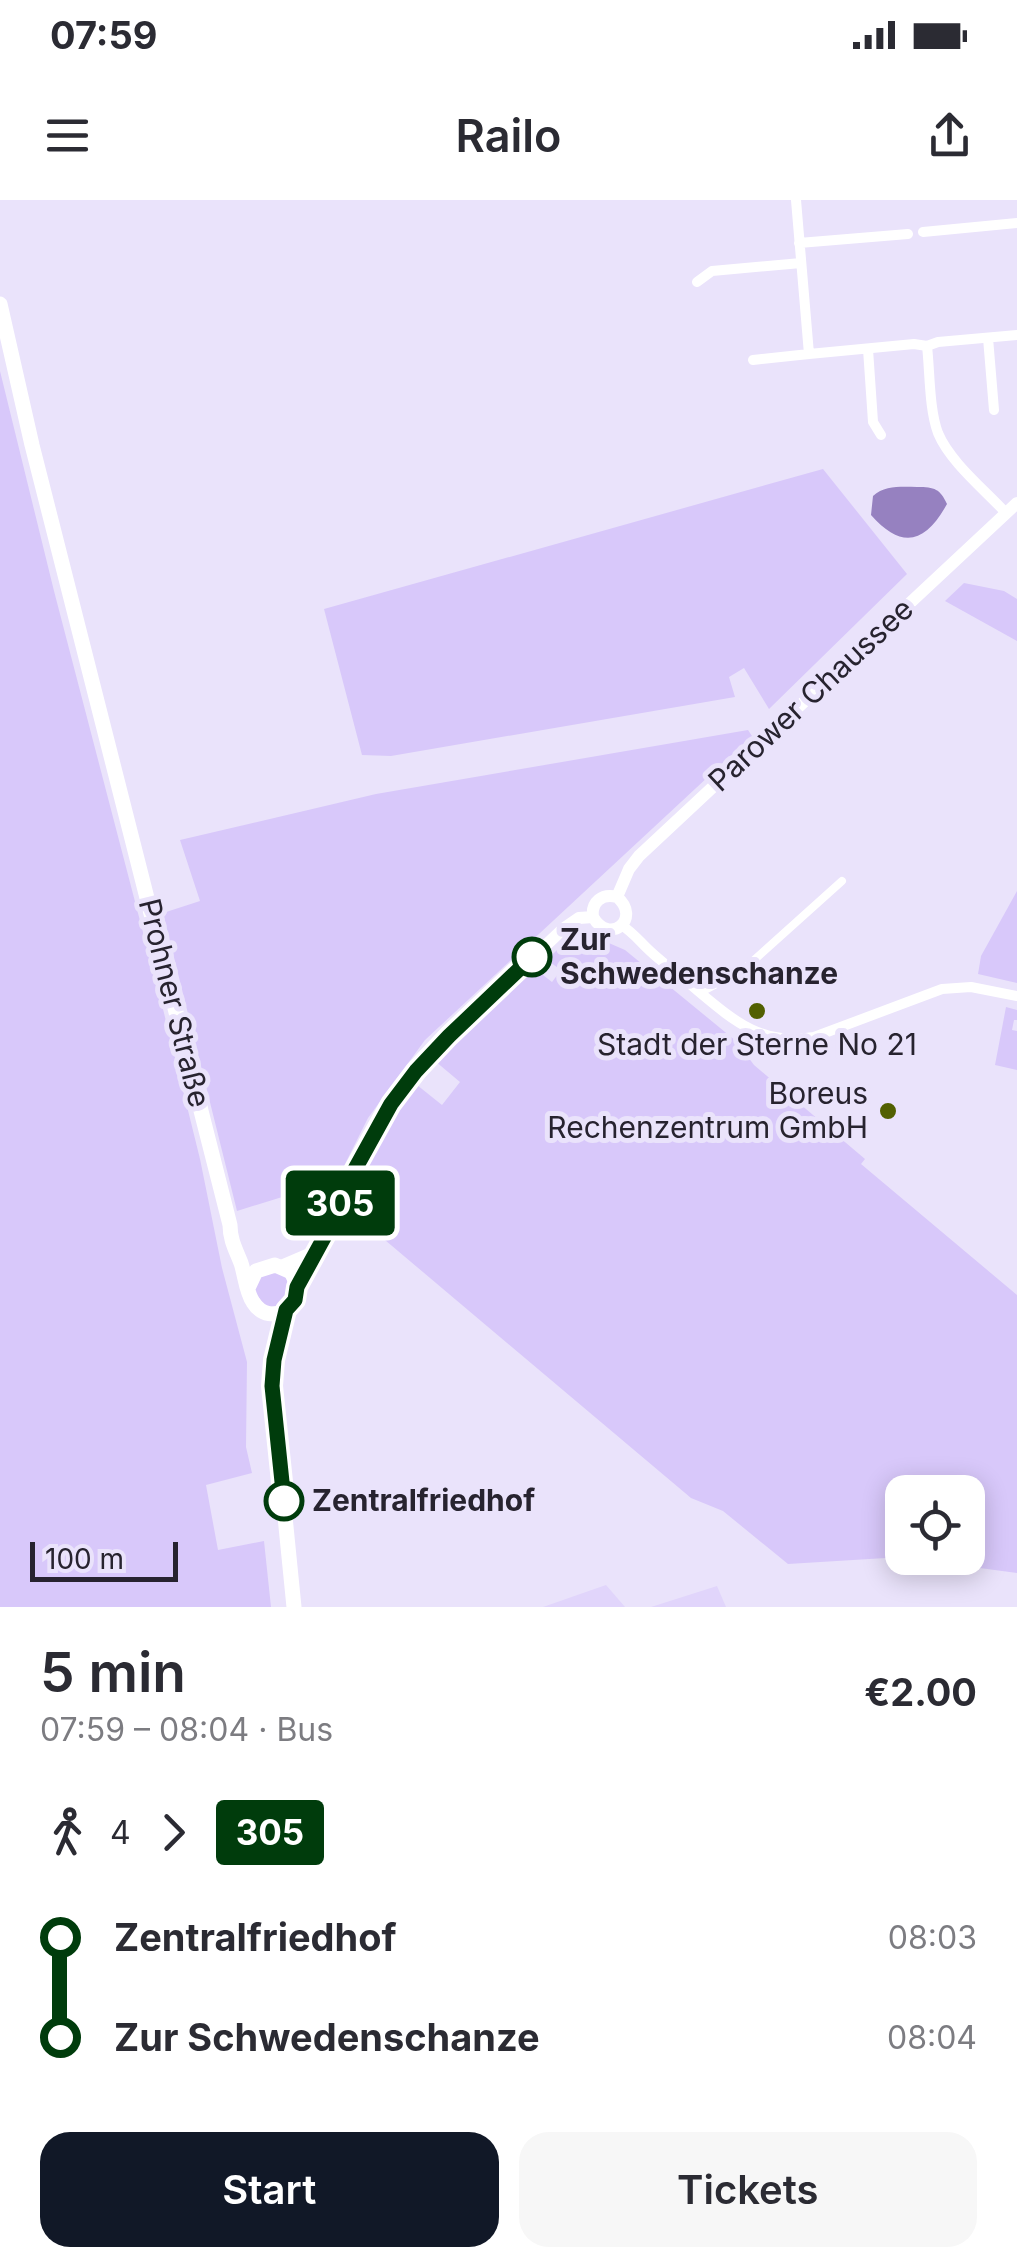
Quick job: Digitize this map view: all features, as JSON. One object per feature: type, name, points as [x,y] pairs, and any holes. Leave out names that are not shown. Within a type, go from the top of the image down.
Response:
[{"type":"main road","name":"Prohner Straße","points":[[0,304],[232,1242],[248,1288]]},
{"type":"main road","name":"Prohner Straße","points":[[230,1225],[241,1246],[256,1259],[274,1266]]},
{"type":"main road","points":[[274,1360],[286,1310],[268,1313],[254,1304],[248,1288],[252,1276],[274,1266],[291,1272],[297,1287]]},
{"type":"main road","name":"Parower Chaussee","points":[[286,1310],[295,1300],[297,1287]]},
{"type":"main road","points":[[268,1313],[294,1607]]},
{"type":"street","points":[[796,200],[810,354]]},
{"type":"street","points":[[799,243],[1017,223]]},
{"type":"street","points":[[697,282],[712,271],[801,263]]},
{"type":"street","points":[[753,360],[1017,335]]},
{"type":"street","points":[[988,338],[994,410]]},
{"type":"street","points":[[927,346],[935,420],[941,438],[954,458],[1012,508]]},
{"type":"street","points":[[868,349],[873,422],[881,435]]},
{"type":"street","name":"Parower Chaussee","points":[[297,1287],[374,1132],[416,1071],[563,929],[579,918],[593,917],[596,901],[616,897],[639,856],[1012,508]]},
{"type":"street","points":[[708,989],[743,970],[842,881]]},
{"type":"street","points":[[593,917],[605,929],[621,925],[626,910],[616,897]]},
{"type":"street","points":[[621,925],[730,1017],[767,1036],[799,1040],[814,1037],[942,989],[971,987],[1017,996]]},
{"type":"street","points":[[274,1266],[309,1254],[320,1245]]},
{"type":"shaded area","name":"Zentralfriedhof","points":[[0,371],[163,1009],[247,1362],[246,1447],[252,1473],[206,1485],[218,1550],[264,1541],[271,1607],[0,1607]]},
{"type":"shaded area","points":[[823,469],[907,574],[769,709],[744,668],[729,677],[735,697],[391,756],[362,755],[324,609]]},
{"type":"shaded area","points":[[894,487],[928,488],[942,495],[947,504],[922,534],[893,534],[871,515],[873,496],[878,492]]},
{"type":"shaded area","points":[[964,583],[1004,591],[1017,599],[1017,641],[945,601]]},
{"type":"shaded area","points":[[748,730],[752,736],[425,1040],[368,1118],[337,1180],[237,1211],[163,913],[200,901],[180,840],[376,794]]},
{"type":"shaded area","points":[[1017,891],[1017,983],[978,974],[981,956]]},
{"type":"shaded area","points":[[581,931],[625,950],[736,1041],[754,1065],[865,1159],[861,1164],[1017,1295],[1017,1573],[985,1569],[985,1475],[885,1475],[885,1558],[788,1564],[723,1511],[691,1498],[347,1208],[378,1144],[417,1085],[442,1105],[460,1082],[435,1061],[534,968],[552,982],[561,970],[547,960]]},
{"type":"shaded area","points":[[1006,1007],[1017,1010],[1012,1030],[1017,1031],[1017,1070],[995,1065]]},
{"type":"shaded area","points":[[265,1272],[283,1273],[292,1289],[284,1305],[266,1307],[254,1293],[256,1281]]},
{"type":"shaded area","points":[[606,1585],[625,1607],[543,1607]]},
{"type":"shaded area","points":[[717,1586],[726,1607],[651,1607]]},
{"type":"bus line","name":"305","points":[[284,1501],[272,1386],[286,1310],[295,1300],[297,1287],[391,1104],[449,1036],[532,957]]},
{"type":"place","name":"Zur Schwedenschanze","points":[[532,957]]},
{"type":"place","name":"Stadt der Sterne No 21","points":[[757,1011]]},
{"type":"place","name":"Boreus Rechenzentrum GmbH","points":[[888,1111]]},
{"type":"place","name":"Zentralfriedhof","points":[[284,1501]]}]
